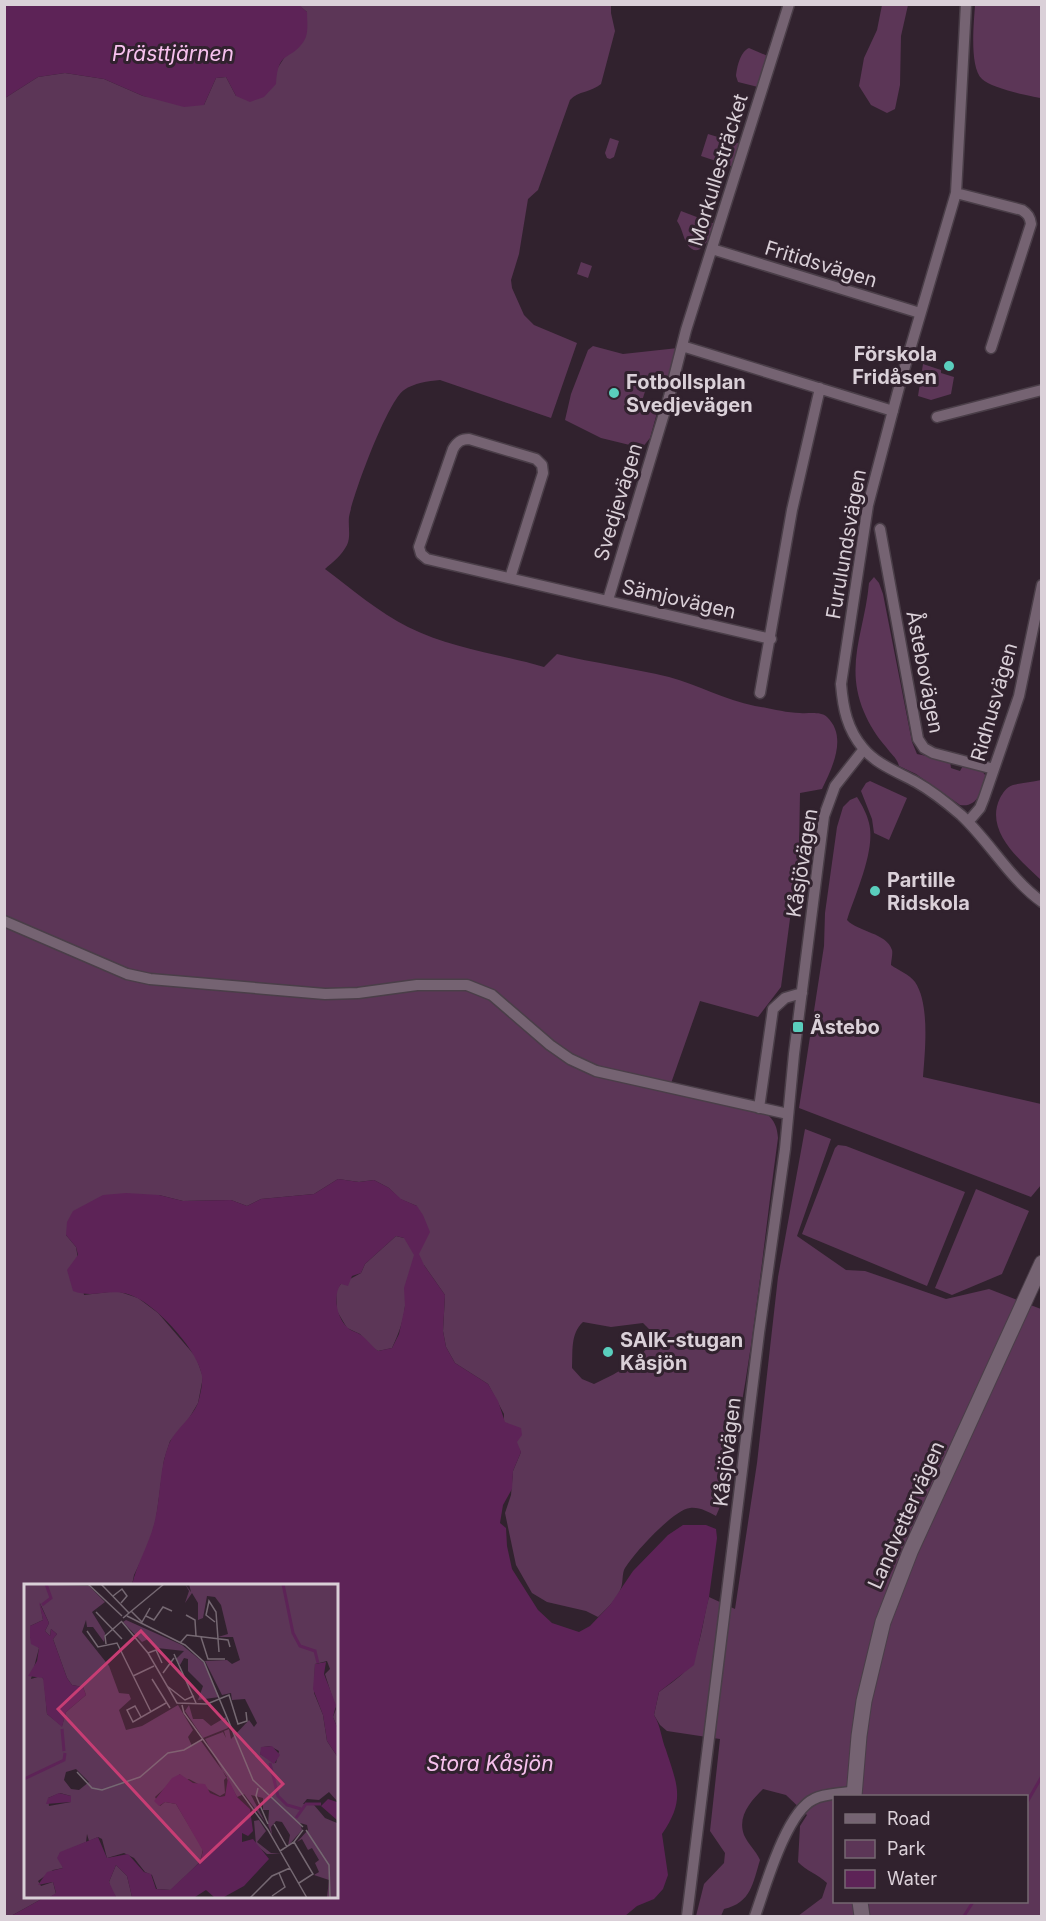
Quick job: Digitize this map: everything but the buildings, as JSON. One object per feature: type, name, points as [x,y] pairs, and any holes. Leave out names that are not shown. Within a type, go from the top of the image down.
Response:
[{"type":"street","name":"Morkullesträcket","points":[[682,346],[789,4]]},
{"type":"street","name":"Furulundsvägen","points":[[966,4],[956,193],[920,313],[868,505],[841,684],[844,711],[849,728],[864,749],[877,761],[938,796],[968,822],[1018,884],[1041,902]]},
{"type":"street","points":[[956,193],[1022,210],[1030,218],[1031,224],[991,348]]},
{"type":"street","name":"Fritidsvägen","points":[[712,249],[920,313]]},
{"type":"street","points":[[682,346],[893,411]]},
{"type":"street","name":"Svedjevägen","points":[[608,600],[682,346]]},
{"type":"street","points":[[760,693],[792,510],[820,388]]},
{"type":"street","points":[[937,417],[1041,390]]},
{"type":"street","name":"Sämjovägen","points":[[510,578],[543,473],[542,465],[536,459],[464,439],[455,444],[419,547],[428,559],[771,639]]},
{"type":"street","name":"Åstebovägen","points":[[880,529],[918,739],[924,748],[933,753],[994,769]]},
{"type":"street","name":"Ridhusvägen","points":[[968,822],[980,808],[1019,696],[1041,585]]},
{"type":"street","name":"Kåsjövägen","points":[[687,1917],[824,816],[835,786],[864,749]]},
{"type":"street","points":[[4,921],[127,974],[150,979],[325,994],[358,993],[428,985],[467,985],[492,995],[550,1045],[570,1059],[596,1071],[788,1114]]},
{"type":"street","points":[[759,1108],[773,1009],[785,998],[802,993]]},
{"type":"street","name":"Landvettervägen","points":[[854,1794],[864,1701],[876,1646],[898,1581],[1041,1263]]},
{"type":"street","points":[[755,1917],[788,1826],[800,1809],[812,1799],[833,1796]]},
{"type":"green space","points":[[298,5],[611,5],[615,31],[601,84],[570,100],[538,190],[528,199],[519,254],[511,280],[512,288],[524,315],[534,325],[577,343],[551,418],[440,380],[417,384],[404,390],[397,398],[380,430],[364,470],[349,517],[347,545],[325,569],[387,615],[408,627],[441,640],[544,667],[557,654],[655,674],[680,680],[744,703],[789,712],[821,714],[827,717],[833,725],[837,743],[836,753],[822,789],[800,793],[799,850],[781,987],[758,1017],[700,1001],[669,1089],[766,1113],[777,1131],[778,1138],[745,1384],[728,1481],[716,1516],[701,1509],[690,1508],[683,1510],[664,1524],[628,1563],[619,1592],[598,1617],[586,1611],[547,1602],[532,1593],[516,1565],[505,1513],[511,1495],[513,1471],[521,1452],[504,1422],[504,1414],[488,1384],[455,1363],[446,1347],[443,1331],[445,1295],[424,1265],[412,1269],[409,1274],[403,1317],[392,1348],[378,1351],[370,1346],[360,1334],[347,1328],[337,1311],[336,1290],[341,1284],[361,1273],[365,1264],[396,1236],[404,1238],[417,1206],[400,1199],[389,1188],[374,1180],[359,1182],[338,1179],[314,1194],[261,1199],[247,1206],[231,1200],[183,1201],[159,1195],[66,1235],[76,1247],[84,1295],[117,1291],[138,1298],[158,1313],[196,1357],[203,1377],[198,1403],[185,1425],[170,1441],[164,1460],[156,1519],[149,1544],[134,1575],[132,1584],[24,1584],[24,1897],[45,1897],[11,1916],[5,1916],[5,98],[38,77],[65,73],[104,79],[143,96],[204,105],[216,78],[226,77],[236,96],[277,69],[286,55],[295,50],[307,12]],"holes":[[[583,1322],[611,1327],[643,1323],[656,1336],[643,1353],[622,1370],[594,1384],[582,1379],[572,1368],[573,1344],[576,1332]]]},
{"type":"green space","points":[[882,5],[908,5],[901,36],[900,85],[895,109],[887,113],[871,105],[859,86],[864,58],[877,30]]},
{"type":"green space","points":[[975,5],[1041,5],[1041,98],[1001,88],[982,79],[975,65],[974,55]]},
{"type":"green space","points":[[749,48],[770,57],[758,87],[738,82],[736,76],[741,56]]},
{"type":"green space","points":[[708,134],[744,145],[737,168],[701,156]]},
{"type":"green space","points":[[610,138],[619,141],[614,157],[610,159],[605,153]]},
{"type":"green space","points":[[681,211],[715,224],[701,249],[692,249],[687,244],[677,221]]},
{"type":"green space","points":[[581,262],[592,266],[588,278],[577,274]]},
{"type":"green space","points":[[593,346],[623,354],[678,348],[663,391],[660,391],[662,384],[649,379],[641,404],[654,409],[658,401],[660,402],[650,438],[642,448],[601,438],[565,420],[571,394],[588,350]]},
{"type":"green space","points":[[923,364],[954,377],[951,394],[931,400],[918,396]]},
{"type":"green space","points":[[874,577],[883,594],[912,742],[917,754],[950,761],[951,768],[960,771],[964,764],[983,772],[987,778],[978,798],[971,804],[960,805],[916,774],[899,766],[873,730],[864,712],[858,695],[856,663],[869,583]]},
{"type":"green space","points":[[1041,780],[1041,880],[1007,844],[1000,833],[996,810],[1000,798],[1008,787]]},
{"type":"green space","points":[[870,781],[907,798],[889,840],[874,833],[872,819],[861,791]]},
{"type":"green space","points":[[857,797],[869,823],[870,846],[864,872],[847,920],[889,944],[892,952],[891,965],[913,979],[920,991],[925,1015],[923,1077],[1041,1104],[1041,1185],[1031,1197],[799,1108],[824,946],[825,913],[837,827],[843,807]]},
{"type":"green space","points":[[805,1129],[831,1139],[797,1236],[846,1270],[865,1271],[946,1299],[989,1289],[1041,1309],[1041,1916],[798,1916],[822,1898],[827,1883],[798,1862],[800,1826],[807,1815],[786,1795],[763,1789],[746,1809],[742,1821],[744,1835],[760,1860],[750,1891],[740,1902],[724,1909],[721,1916],[696,1916],[704,1884],[724,1863],[725,1853],[710,1831],[720,1739],[667,1731],[654,1715],[659,1692],[682,1674],[691,1663],[701,1636],[709,1597],[735,1609],[757,1463],[778,1277]]},
{"type":"green space","points":[[838,1145],[846,1146],[965,1192],[927,1286],[802,1234]]},
{"type":"green space","points":[[976,1189],[1029,1211],[1002,1274],[952,1295],[935,1288]]},
{"type":"water","name":"Prästtjärnen","points":[[298,4],[307,12],[306,38],[279,65],[276,84],[264,97],[250,102],[236,96],[226,77],[216,78],[204,105],[184,107],[143,96],[104,79],[65,73],[38,77],[5,98],[5,5]]},
{"type":"water","name":"Stora Kåsjön","points":[[338,1179],[359,1182],[374,1180],[389,1188],[401,1199],[417,1206],[430,1232],[419,1254],[445,1295],[443,1331],[446,1347],[455,1363],[488,1384],[498,1401],[505,1422],[521,1428],[522,1435],[517,1442],[521,1452],[513,1471],[512,1489],[503,1505],[500,1523],[506,1528],[512,1569],[538,1610],[552,1623],[579,1632],[590,1626],[610,1605],[633,1571],[668,1535],[683,1525],[706,1525],[716,1529],[717,1538],[709,1597],[694,1665],[659,1692],[654,1715],[674,1774],[677,1793],[674,1812],[662,1834],[668,1875],[663,1889],[654,1899],[637,1906],[625,1916],[11,1916],[45,1897],[338,1897],[338,1584],[132,1584],[155,1520],[166,1453],[171,1439],[192,1414],[198,1403],[202,1376],[194,1355],[186,1344],[168,1322],[148,1305],[130,1295],[121,1293],[90,1294],[73,1291],[67,1270],[78,1255],[76,1247],[66,1235],[67,1222],[73,1211],[103,1195],[126,1193],[159,1195],[183,1201],[231,1200],[247,1206],[261,1199],[314,1194]],"holes":[[[396,1236],[404,1238],[414,1255],[404,1288],[405,1306],[399,1334],[392,1348],[378,1351],[344,1324],[337,1307],[338,1289],[341,1284],[348,1286],[352,1276],[361,1273],[365,1264]]]},
{"type":"waterway","points":[[1028,1800],[1042,1776]]},
{"type":"waterway","points":[[964,1916],[972,1903]]},
{"type":"place","name":"Förskola Fridåsen","points":[[949,366]]},
{"type":"place","name":"Fotbollsplan Svedjevägen","points":[[614,393]]},
{"type":"place","name":"Partille Ridskola","points":[[875,891]]},
{"type":"place","name":"Åstebo","points":[[798,1027]]},
{"type":"place","name":"SAIK-stugan Kåsjön","points":[[608,1352]]}]
